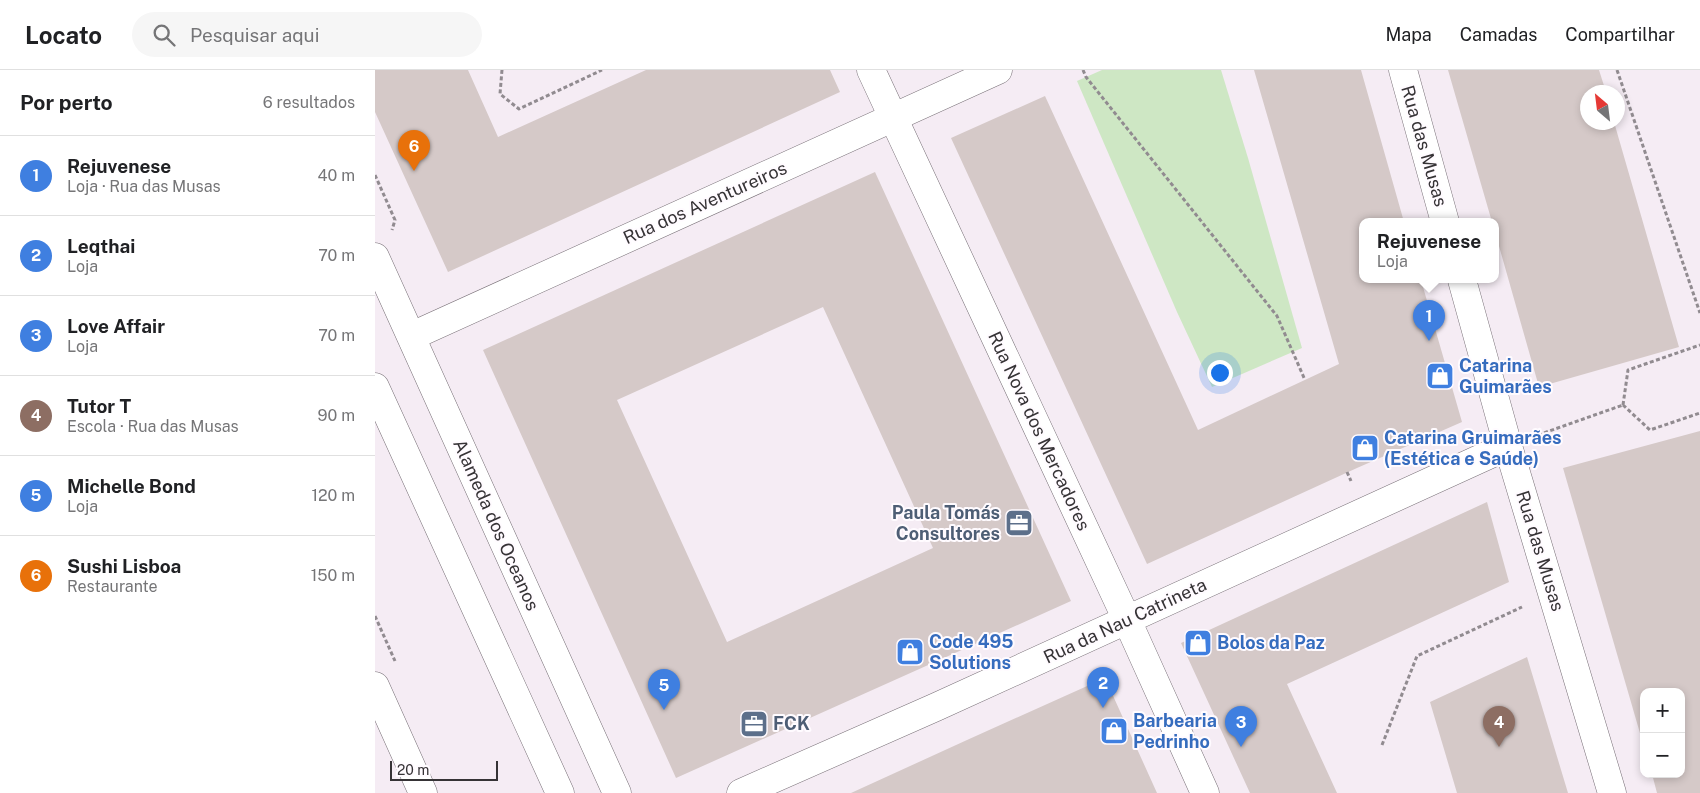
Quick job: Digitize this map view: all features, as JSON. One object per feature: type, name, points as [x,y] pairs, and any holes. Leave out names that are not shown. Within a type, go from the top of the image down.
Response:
[{"type":"street","name":"Rua Nova dos Mercadores","points":[[871,70],[1127,620],[1205,793]]},
{"type":"street","name":"Rua dos Aventureiros","points":[[412,336],[998,70]]},
{"type":"street","name":"Rua das Musas","points":[[1403,70],[1444,218]]},
{"type":"street","name":"Alameda dos Oceanos","points":[[381,246],[412,336],[617,793]]},
{"type":"street","name":"Rua das Musas","points":[[1462,283],[1611,793]]},
{"type":"street","points":[[375,387],[560,793]]},
{"type":"street","name":"Rua da Nau Catrineta","points":[[741,793],[935,707],[1508,446]]},
{"type":"street","points":[[375,686],[423,793]]},
{"type":"path","points":[[502,70],[500,94],[519,109],[602,70]]},
{"type":"path","points":[[1083,70],[1086,77],[1277,316],[1305,380]]},
{"type":"path","points":[[1617,70],[1700,313]]},
{"type":"path","points":[[375,176],[395,220],[392,229],[381,246]]},
{"type":"path","points":[[1623,405],[1628,370],[1700,345]]},
{"type":"path","points":[[1508,446],[1623,405]]},
{"type":"path","points":[[1623,405],[1650,430],[1700,413]]},
{"type":"path","points":[[1382,745],[1417,656],[1552,593]]},
{"type":"green space","points":[[1102,70],[1221,70],[1302,348],[1212,387],[1177,312],[1077,81]]},
{"type":"building","points":[[375,70],[468,70],[498,137],[646,70],[830,70],[840,92],[448,272],[375,112]]},
{"type":"building","points":[[1254,70],[1361,70],[1403,218],[1359,218],[1359,283],[1422,283],[1462,422],[1147,564],[951,138],[1045,96],[1198,430],[1339,364]]},
{"type":"building","points":[[1448,70],[1599,70],[1604,85],[1580,85],[1580,130],[1616,130],[1679,347],[1539,387],[1499,246],[1499,218],[1491,218]]},
{"type":"building","points":[[875,172],[1071,601],[676,778],[483,350]],"holes":[[[823,307],[933,548],[727,642],[617,400]]]},
{"type":"building","points":[[1700,431],[1700,793],[1657,793],[1653,778],[1685,778],[1685,688],[1640,688],[1640,733],[1563,468]]},
{"type":"building","points":[[1487,502],[1509,582],[1287,684],[1337,793],[1250,793],[1181,643]]},
{"type":"building","points":[[1527,657],[1568,793],[1457,793],[1430,702]]},
{"type":"building","points":[[1105,678],[1157,793],[851,793],[967,740]]},
{"type":"place","name":"Sushi Lisboa","points":[[414,171]]},
{"type":"place","name":"Rejuvenese","points":[[1429,341]]},
{"type":"place","name":"Catarina Guimarães","points":[[1440,376]]},
{"type":"place","name":"Catarina Gruimarães (Estética e Saúde)","points":[[1365,448]]},
{"type":"place","name":"Paula Tomás Consultores","points":[[1019,523]]},
{"type":"place","name":"Bolos da Paz","points":[[1198,643]]},
{"type":"place","name":"Code 495 Solutions","points":[[910,652]]},
{"type":"place","name":"Leqthai","points":[[1103,708]]},
{"type":"place","name":"Michelle Bond","points":[[664,710]]},
{"type":"place","name":"FCK","points":[[754,724]]},
{"type":"place","name":"Barbearia Pedrinho","points":[[1114,731]]},
{"type":"place","name":"Love Affair","points":[[1241,747]]},
{"type":"place","name":"Tutor T","points":[[1499,747]]}]
